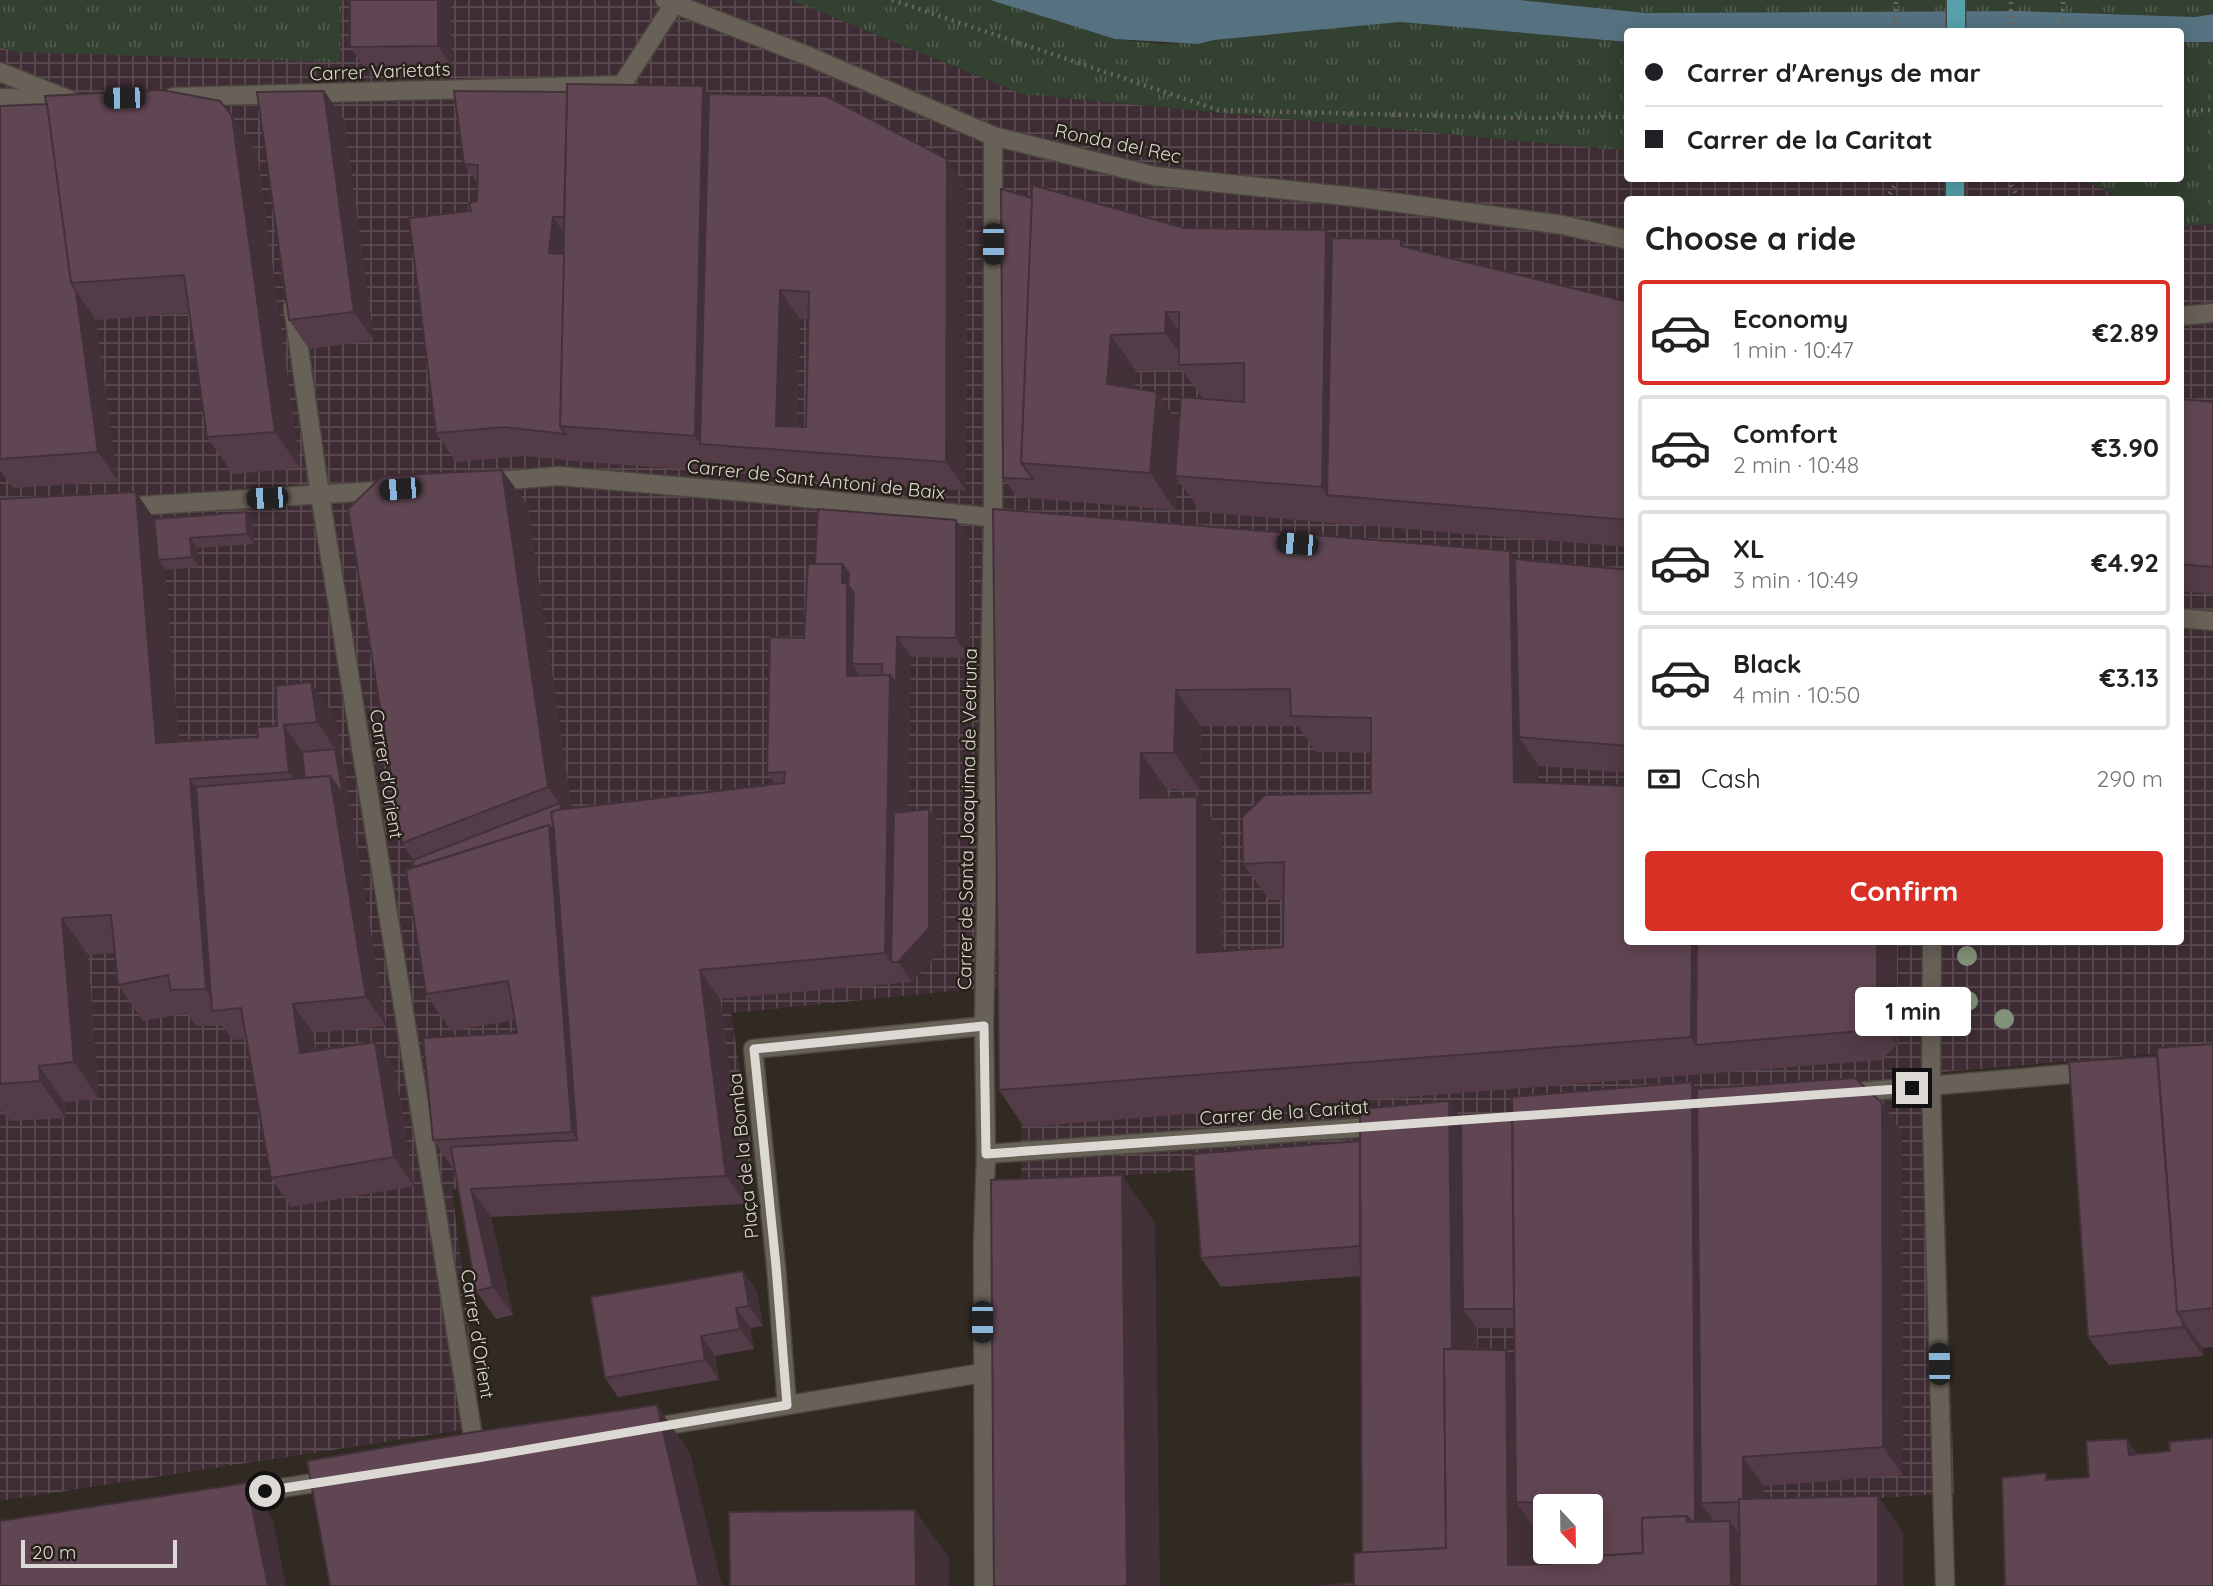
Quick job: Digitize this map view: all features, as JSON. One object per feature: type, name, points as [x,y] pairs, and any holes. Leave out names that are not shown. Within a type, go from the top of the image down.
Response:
[{"type":"main road","points":[[1956,0],[1956,28]]},
{"type":"street","name":"Carrer Varietats","points":[[152,97],[264,102],[622,85],[670,2]]},
{"type":"street","name":"Ronda del Rec","points":[[670,2],[808,56],[993,136],[1154,176],[1563,225],[1624,239]]},
{"type":"street","points":[[0,72],[75,99],[0,98]]},
{"type":"street","name":"Carrer de Santa Joaquima de Vedruna","points":[[984,1586],[984,1026],[993,518],[993,136]]},
{"type":"street","name":"Carrer d'Orient","points":[[290,288],[320,495],[477,1458]]},
{"type":"street","points":[[2184,316],[2213,313]]},
{"type":"street","name":"Carrer de Sant Antoni de Baix","points":[[466,484],[559,476],[1035,522]]},
{"type":"street","points":[[97,508],[413,488]]},
{"type":"street","points":[[2184,618],[2213,621]]},
{"type":"street","points":[[1933,945],[1931,1087],[1945,1586]]},
{"type":"street","name":"Plaça de la Bomba","points":[[787,1405],[754,1049],[984,1026]]},
{"type":"street","points":[[1829,1094],[2103,1071]]},
{"type":"street","name":"Carrer de la Caritat","points":[[986,1154],[1401,1124]]},
{"type":"street","points":[[639,1430],[982,1373]]},
{"type":"street","points":[[218,1498],[354,1477]]},
{"type":"path","points":[[892,0],[1218,110],[1515,118],[1624,117]]},
{"type":"path","points":[[1895,28],[1896,0]]},
{"type":"path","points":[[2011,0],[2011,28]]},
{"type":"path","points":[[2063,0],[2063,28]]},
{"type":"path","points":[[2184,111],[2213,110]]},
{"type":"shaded area","points":[[0,0],[791,0],[1022,94],[1624,151],[1624,182],[2088,182],[2118,196],[1624,196],[1624,945],[2184,945],[2184,226],[2213,224],[2213,1049],[1941,1072],[1954,1493],[1603,1517],[1603,1494],[1539,1494],[1385,1156],[1021,1183],[1022,984],[731,1013],[755,1169],[452,1189],[481,1427],[0,1501]]},
{"type":"green space","points":[[0,0],[341,0],[340,62],[19,52],[0,48]]},
{"type":"green space","points":[[791,0],[990,0],[1115,39],[1165,44],[1400,22],[1624,42],[1624,151],[1022,94]]},
{"type":"green space","points":[[1520,0],[2213,0],[2213,14],[2195,17],[2021,11],[1646,13]]},
{"type":"green space","points":[[2184,42],[2213,42],[2213,224],[2184,226],[2184,196],[2117,196],[2087,182],[2184,182]]},
{"type":"water","points":[[990,0],[1520,0],[1646,13],[2021,11],[2195,17],[2213,14],[2213,42],[2184,42],[2184,28],[1624,28],[1624,42],[1400,22],[1214,40],[1198,44],[1115,39]]},
{"type":"building","points":[[350,0],[438,0],[438,46],[350,47]]},
{"type":"building","points":[[567,84],[703,86],[695,436],[560,426]]},
{"type":"building","points":[[162,90],[220,101],[232,116],[275,432],[207,437],[184,275],[71,283],[45,96]]},
{"type":"building","points":[[324,91],[354,312],[289,320],[257,92]]},
{"type":"building","points":[[454,91],[567,92],[564,217],[553,217],[549,253],[564,254],[560,426],[565,434],[504,427],[436,433],[409,218],[471,211],[469,203],[477,201],[478,165],[464,164]]},
{"type":"building","points":[[709,94],[826,96],[947,159],[946,462],[700,444]],"holes":[[[780,290],[809,292],[806,427],[776,426]]]},
{"type":"building","points":[[47,104],[71,283],[76,291],[98,452],[0,459],[0,106]]},
{"type":"building","points":[[1032,185],[1184,228],[1326,230],[1322,487],[1175,476],[1181,397],[1244,402],[1244,363],[1179,365],[1179,312],[1166,312],[1165,333],[1111,335],[1107,384],[1157,392],[1150,473],[1021,463]]},
{"type":"building","points":[[1001,189],[1032,198],[1021,463],[1033,479],[1003,478]]},
{"type":"building","points":[[1332,238],[1401,239],[1401,246],[1624,301],[1624,520],[1327,495]]},
{"type":"building","points":[[2184,399],[2213,402],[2213,567],[2184,564]]},
{"type":"building","points":[[502,470],[548,787],[402,843],[348,509],[382,476]]},
{"type":"building","points":[[136,492],[156,743],[258,737],[257,727],[277,726],[276,686],[311,682],[317,722],[284,725],[289,772],[190,779],[206,989],[171,990],[168,975],[118,985],[111,915],[62,918],[74,1062],[39,1066],[40,1081],[0,1084],[0,499]]},
{"type":"building","points":[[818,509],[956,520],[956,638],[897,637],[896,684],[890,675],[882,676],[882,664],[852,664],[854,593],[848,585],[849,573],[842,564],[815,564]]},
{"type":"building","points":[[993,509],[1510,551],[1514,782],[1624,786],[1624,945],[1692,945],[1691,1037],[999,1090]],"holes":[[[1290,689],[1291,716],[1371,718],[1371,793],[1265,795],[1242,817],[1243,864],[1284,862],[1283,947],[1197,953],[1197,797],[1140,798],[1141,753],[1174,753],[1176,690]]]},
{"type":"building","points":[[246,512],[247,534],[190,538],[192,557],[158,560],[154,519]]},
{"type":"building","points":[[1515,559],[1624,570],[1624,746],[1519,737]]},
{"type":"building","points":[[808,564],[842,564],[842,583],[847,584],[847,676],[890,675],[885,953],[700,970],[726,1176],[471,1189],[493,1287],[476,1291],[451,1147],[577,1140],[551,812],[784,783],[785,772],[767,773],[770,637],[804,638]]},
{"type":"building","points":[[335,749],[343,795],[330,776],[305,778],[302,752]]},
{"type":"building","points":[[330,776],[366,997],[293,1004],[300,1053],[375,1042],[394,1157],[271,1178],[241,1008],[212,1011],[196,787]]},
{"type":"building","points":[[560,803],[561,809],[551,812],[554,832],[549,825],[414,867],[413,860]]},
{"type":"building","points":[[929,809],[929,928],[898,962],[891,962],[894,813]]},
{"type":"building","points":[[549,825],[572,1132],[433,1140],[423,1038],[517,1033],[508,981],[426,994],[406,870]]},
{"type":"building","points":[[1697,945],[1877,945],[1877,1017],[1861,1031],[1696,1045]]},
{"type":"building","points":[[2213,1044],[2213,1308],[2177,1312],[2157,1048]]},
{"type":"building","points":[[2157,1056],[2177,1312],[2183,1327],[2088,1337],[2069,1062]]},
{"type":"building","points":[[1855,1078],[1882,1103],[1883,1447],[1743,1457],[1743,1499],[1739,1499],[1739,1502],[1701,1503],[1697,1089]]},
{"type":"building","points":[[1692,1082],[1695,1522],[1687,1516],[1642,1518],[1643,1553],[1603,1555],[1603,1494],[1533,1494],[1533,1502],[1516,1502],[1512,1097]]},
{"type":"building","points":[[1449,1101],[1452,1349],[1444,1349],[1446,1548],[1362,1553],[1360,1109]]},
{"type":"building","points":[[1512,1114],[1514,1309],[1463,1309],[1461,1118]]},
{"type":"building","points":[[1360,1141],[1360,1246],[1201,1258],[1193,1154]]},
{"type":"building","points":[[1122,1175],[1127,1586],[994,1586],[991,1180]]},
{"type":"building","points":[[743,1271],[749,1306],[736,1308],[740,1329],[701,1336],[705,1360],[605,1378],[591,1297]]},
{"type":"building","points":[[1444,1349],[1506,1350],[1508,1565],[1603,1564],[1603,1556],[1643,1553],[1642,1518],[1687,1516],[1687,1522],[1730,1521],[1731,1586],[1354,1586],[1354,1553],[1446,1548]]},
{"type":"building","points":[[657,1405],[699,1586],[330,1586],[307,1461],[474,1432]]},
{"type":"building","points":[[2213,1438],[2213,1586],[2005,1586],[2002,1478],[2046,1473],[2046,1480],[2089,1477],[2086,1441],[2127,1439],[2129,1455],[2170,1451],[2169,1442]]},
{"type":"building","points":[[247,1483],[268,1586],[0,1586],[0,1521]]},
{"type":"building","points":[[1878,1496],[1878,1586],[1740,1586],[1739,1499]]},
{"type":"building","points":[[915,1510],[916,1586],[730,1586],[729,1512]]},
{"type":"building","points":[[1354,1583],[1354,1586],[1320,1586]]},
{"type":"route","points":[[265,1491],[787,1405],[754,1049],[984,1026],[986,1154],[1912,1088]]}]
